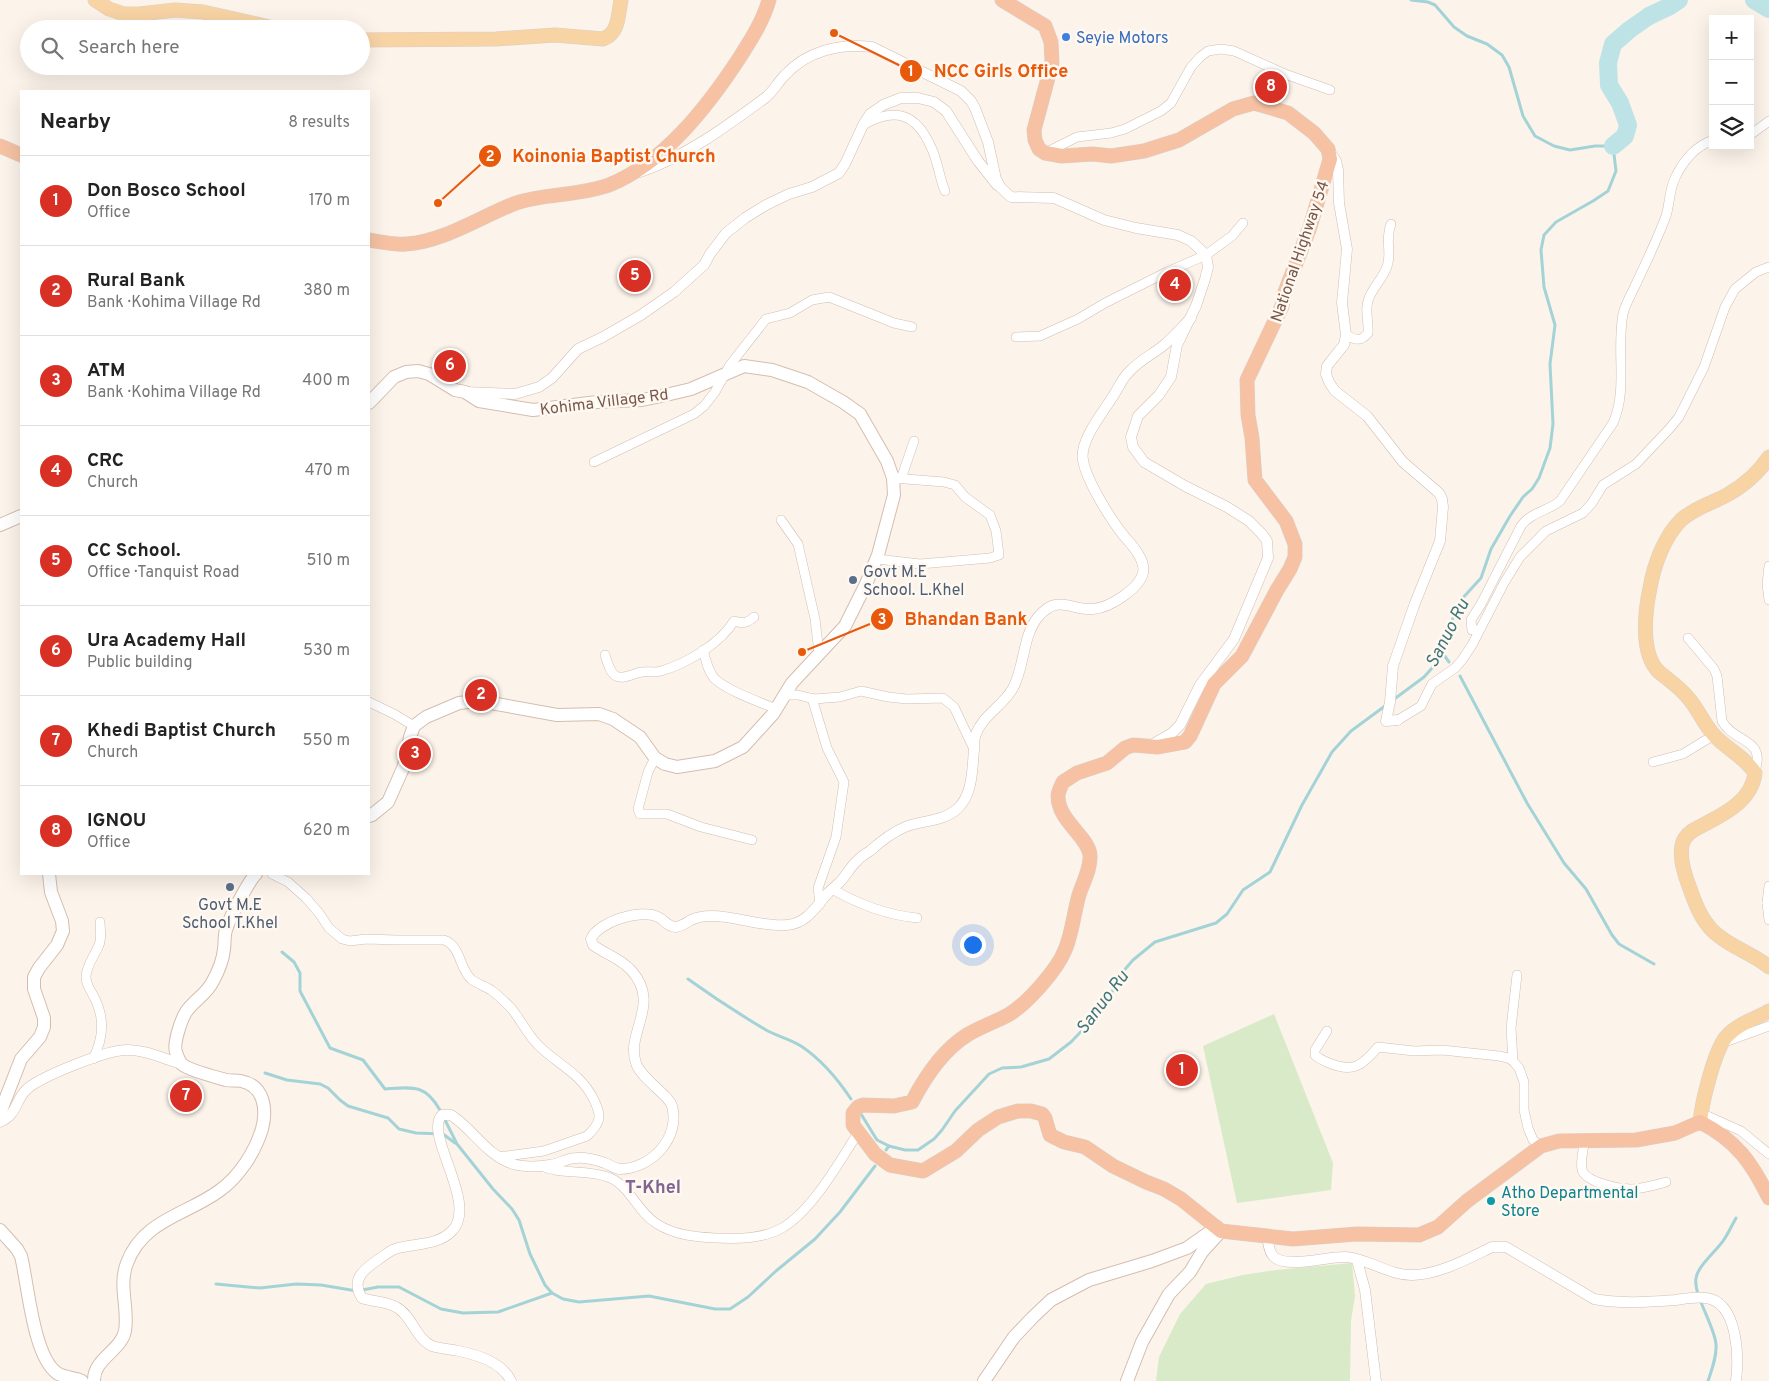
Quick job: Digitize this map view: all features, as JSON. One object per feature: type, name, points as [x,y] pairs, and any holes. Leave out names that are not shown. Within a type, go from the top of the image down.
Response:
[{"type":"highway","points":[[370,240],[406,244],[419,242],[446,234],[532,198],[593,189],[630,176],[665,148],[694,119],[755,34],[765,15],[769,0]]},
{"type":"highway","points":[[1002,0],[1045,26],[1051,42],[1052,62],[1034,130],[1035,140],[1039,149],[1045,153],[1062,156],[1086,154],[1111,156],[1144,151],[1179,140],[1233,109],[1254,103],[1288,113],[1314,133],[1328,149]]},
{"type":"highway","points":[[0,146],[20,155]]},
{"type":"highway","name":"National Highway 54","points":[[858,1133],[853,1124],[853,1112],[858,1107],[868,1105],[905,1105],[912,1102],[937,1062],[949,1050],[966,1036],[1010,1014],[1039,988],[1065,949],[1079,893],[1090,868],[1090,853],[1083,840],[1071,827],[1061,809],[1058,795],[1063,782],[1077,773],[1107,763],[1125,748],[1134,745],[1158,747],[1185,742],[1190,736],[1214,684],[1242,656],[1290,569],[1295,557],[1294,544],[1286,521],[1256,480],[1248,415],[1247,380],[1282,306],[1285,292],[1310,227],[1330,159],[1328,149]]},
{"type":"highway","points":[[858,1133],[875,1154],[890,1165],[923,1170],[956,1151],[978,1130],[998,1116],[1018,1111],[1030,1111],[1042,1114],[1050,1134],[1064,1142],[1085,1147],[1113,1166],[1164,1189],[1181,1199],[1197,1214],[1219,1229],[1294,1239],[1357,1234],[1419,1235],[1438,1228],[1467,1201],[1541,1146],[1559,1141],[1636,1140],[1675,1133],[1700,1117],[1738,1148],[1756,1171],[1769,1198]]},
{"type":"main road","points":[[95,0],[109,9],[124,14],[175,10],[196,11],[237,20]]},
{"type":"main road","points":[[370,40],[496,39],[555,35],[603,40],[610,37],[615,30],[621,0]]},
{"type":"main road","name":"Kohima Village Rd","points":[[370,402],[394,377],[406,372],[429,374],[454,390],[465,392],[479,401],[533,410],[597,402],[642,400],[666,395],[691,389],[726,372],[744,366],[772,370],[808,382],[860,414],[897,478],[877,559],[845,626],[792,683],[758,733],[743,747],[715,761],[677,767],[665,764],[655,758]]},
{"type":"main road","points":[[1769,457],[1758,472],[1745,483],[1692,512],[1680,521],[1671,532],[1656,565],[1644,622],[1652,661],[1658,671],[1673,682],[1691,700],[1714,735],[1744,758],[1754,774],[1754,780],[1741,801],[1728,812],[1694,830],[1685,838],[1682,851],[1684,874],[1706,924],[1722,939],[1769,966]]},
{"type":"main road","points":[[0,525],[20,516]]},
{"type":"main road","points":[[370,815],[381,809],[391,796],[404,766],[414,726],[426,718],[459,703],[476,701],[558,715],[599,714],[613,719],[640,737],[655,758]]},
{"type":"main road","points":[[0,1113],[21,1059],[40,1037],[44,1027],[44,1018],[34,989],[34,977],[38,968],[57,945],[63,931],[62,921],[51,892],[50,875]]},
{"type":"main road","points":[[94,1381],[94,1376],[105,1356],[118,1345],[125,1332],[123,1280],[126,1266],[134,1249],[148,1232],[162,1222],[191,1208],[219,1191],[229,1182],[254,1150],[262,1130],[265,1114],[264,1104],[253,1086],[242,1081],[228,1080],[182,1064],[175,1051],[176,1040],[186,1012],[207,991],[214,980],[224,951],[225,932],[247,886],[255,875]]},
{"type":"main road","points":[[1700,1117],[1715,1064],[1727,1036],[1769,1011]]},
{"type":"main road","points":[[984,1381],[1014,1337],[1051,1300],[1089,1280],[1188,1248],[1219,1229]]},
{"type":"main road","points":[[1127,1381],[1142,1342],[1169,1294],[1190,1272],[1219,1229]]},
{"type":"main road","points":[[0,1230],[21,1256],[32,1314],[43,1354],[49,1365],[57,1373],[67,1378],[82,1381]]},
{"type":"street","points":[[630,176],[656,167],[693,147],[730,123],[768,96],[785,75],[805,58],[826,50],[859,45],[885,52],[951,88],[961,91],[971,101],[988,142],[996,179],[1001,188]]},
{"type":"street","points":[[1045,153],[1077,137],[1111,133],[1126,129],[1171,104],[1191,67],[1208,51],[1221,49],[1234,52],[1285,74],[1330,90]]},
{"type":"street","points":[[465,392],[516,394],[539,387],[552,378],[578,349],[641,315],[674,292],[704,265],[726,233],[745,218],[766,204],[812,187],[839,173],[870,114],[883,104],[901,98],[918,98],[934,102],[946,111],[986,173],[1011,197],[1054,198],[1104,220],[1178,235],[1191,241],[1206,255],[1208,267],[1205,279],[1191,318],[1177,345],[1172,377],[1159,395],[1138,416],[1133,426],[1131,437],[1133,447],[1144,462],[1185,486],[1227,507],[1249,522],[1267,541],[1268,558],[1234,639],[1200,685],[1180,725],[1165,739],[1147,747]]},
{"type":"street","points":[[863,125],[888,114],[906,117],[923,132],[931,147],[945,191]]},
{"type":"street","points":[[1754,132],[1769,121]]},
{"type":"street","points":[[1479,630],[1472,630],[1471,620],[1521,526],[1533,515],[1554,506],[1560,501],[1613,423],[1618,412],[1620,399],[1620,336],[1623,312],[1666,215],[1671,188],[1676,175],[1692,152],[1703,143],[1709,141]]},
{"type":"street","points":[[1328,149],[1336,161],[1338,170],[1339,203],[1347,249],[1342,303],[1346,336],[1344,345],[1327,366],[1326,374],[1335,391],[1367,416],[1404,462],[1439,492],[1442,499],[1443,518],[1440,541],[1412,609],[1393,666],[1390,702],[1386,721],[1398,720],[1421,706],[1432,684],[1455,668],[1472,645],[1520,557],[1546,531],[1583,513],[1592,503],[1603,485],[1636,464],[1670,428],[1679,417],[1704,367],[1725,307],[1735,289],[1756,272],[1769,267]]},
{"type":"street","points":[[1016,337],[1040,336],[1078,319],[1105,303],[1167,272],[1206,255],[1232,236],[1243,223]]},
{"type":"street","points":[[1346,336],[1360,340],[1368,333],[1366,308],[1368,298],[1382,278],[1388,263],[1387,234],[1391,224]]},
{"type":"street","points":[[594,462],[694,414],[704,406],[730,365],[766,319],[790,313],[804,304],[829,297],[894,323],[912,327]]},
{"type":"street","points":[[511,1381],[503,1370],[493,1362],[432,1345],[424,1340],[404,1313],[396,1307],[362,1298],[357,1291],[358,1280],[362,1272],[393,1250],[434,1242],[452,1232],[458,1225],[460,1206],[449,1163],[437,1131],[438,1119],[442,1115],[451,1115],[469,1129],[485,1148],[498,1157],[514,1164],[550,1165],[575,1158],[588,1158],[604,1162],[617,1169],[636,1167],[657,1154],[667,1143],[673,1129],[672,1104],[640,1071],[635,1062],[635,1046],[642,1017],[643,991],[639,980],[629,968],[593,945],[591,939],[594,933],[600,928],[624,917],[639,915],[657,916],[673,927],[680,926],[692,919],[714,916],[786,925],[798,922],[806,918],[832,889],[839,884],[856,861],[880,841],[906,826],[941,818],[957,809],[967,797],[975,735],[1013,688],[1031,628],[1038,617],[1053,605],[1064,603],[1093,609],[1112,603],[1129,592],[1143,575],[1144,568],[1141,559],[1109,517],[1085,468],[1082,458],[1083,450],[1093,428],[1125,375],[1166,344],[1191,318]]},
{"type":"street","points":[[877,559],[920,564],[990,558],[999,555],[996,530],[990,515],[965,497],[955,485],[944,482],[897,478],[914,441]]},
{"type":"street","points":[[781,520],[798,544],[815,620],[819,653]]},
{"type":"street","points":[[1769,566],[1767,579],[1769,600]]},
{"type":"street","points":[[605,655],[613,674],[621,677],[660,671],[670,668],[703,650],[727,632],[734,621],[748,622],[754,617]]},
{"type":"street","points":[[1688,638],[1714,669],[1717,676],[1724,726],[1750,743],[1755,749],[1758,763],[1754,774]]},
{"type":"street","points":[[703,650],[709,670],[715,679],[744,696],[776,709]]},
{"type":"street","points":[[784,695],[812,698],[840,697],[861,691],[907,699],[943,698],[954,707],[974,749]]},
{"type":"street","points":[[812,698],[827,748],[844,782],[836,837],[818,888],[820,904]]},
{"type":"street","points":[[370,702],[414,726]]},
{"type":"street","points":[[1653,762],[1684,754],[1714,735]]},
{"type":"street","points":[[655,758],[648,772],[638,809],[640,814],[667,814],[701,826],[752,840]]},
{"type":"street","points":[[274,875],[288,882],[306,898],[329,928],[342,939],[350,941],[366,939],[444,940],[450,942],[455,948],[464,970],[471,979],[500,998],[512,1009],[523,1028],[537,1044],[573,1071],[589,1089],[600,1118],[587,1136],[544,1150],[498,1157]]},
{"type":"street","points":[[1769,886],[1769,920]]},
{"type":"street","points":[[832,889],[882,911],[899,916],[918,918]]},
{"type":"street","points":[[93,1059],[99,1046],[102,1022],[94,996],[88,988],[86,976],[100,940],[100,922]]},
{"type":"street","points":[[1513,1061],[1511,1028],[1517,975]]},
{"type":"street","points":[[1735,1030],[1769,1018]]},
{"type":"street","points":[[1724,1042],[1769,1026]]},
{"type":"street","points":[[1327,1032],[1315,1050],[1315,1055],[1343,1068],[1365,1062],[1378,1048],[1384,1047],[1414,1051],[1442,1050],[1508,1058],[1519,1068],[1524,1082],[1524,1110],[1528,1128],[1533,1140],[1541,1146]]},
{"type":"street","points":[[0,1122],[8,1118],[26,1090],[42,1079],[111,1052],[127,1050],[145,1053],[182,1064]]},
{"type":"street","points":[[1700,1117],[1741,1131],[1767,1151]]},
{"type":"street","points":[[538,1165],[553,1171],[598,1175],[609,1178],[629,1193],[642,1212],[655,1223],[675,1232],[698,1237],[750,1237],[766,1235],[783,1228],[798,1215],[811,1202],[858,1133]]},
{"type":"street","points":[[1584,1141],[1582,1168],[1584,1174],[1590,1179],[1616,1188],[1633,1189],[1666,1182]]},
{"type":"street","points":[[1267,1236],[1270,1250],[1274,1257],[1282,1261],[1299,1262],[1347,1257],[1398,1273],[1411,1275],[1430,1272],[1492,1247],[1499,1246],[1506,1247],[1594,1299],[1605,1302],[1647,1302],[1706,1298],[1717,1302],[1725,1309],[1736,1336],[1738,1358],[1736,1381]]},
{"type":"street","points":[[1357,1260],[1365,1290],[1376,1381]]},
{"type":"green space","points":[[1274,1014],[1333,1163],[1331,1190],[1237,1203],[1203,1046]]},
{"type":"green space","points":[[1352,1263],[1355,1296],[1351,1321],[1350,1381],[1156,1381],[1159,1357],[1180,1314],[1206,1284],[1243,1275],[1276,1270]]},
{"type":"waterway","name":"Sanuo Ru","points":[[1393,700],[1424,677],[1433,667],[1460,601],[1481,578],[1491,549],[1510,516],[1539,478],[1550,448],[1553,424],[1550,364],[1555,325],[1544,287],[1541,250],[1544,235],[1556,222],[1608,191],[1616,171],[1613,146],[1595,146],[1570,150],[1554,146],[1535,136],[1523,116],[1509,67],[1502,55],[1487,44],[1467,36],[1454,27],[1435,5],[1428,2],[1411,0]]},
{"type":"waterway","name":"Sanuo Ru","points":[[1613,146],[1625,136],[1628,125],[1620,103],[1609,85],[1608,63],[1613,44],[1649,16],[1679,0]]},
{"type":"waterway","name":"Sanuo Ru","points":[[1754,0],[1769,9]]},
{"type":"waterway","points":[[1441,651],[1449,662]]},
{"type":"waterway","points":[[1460,676],[1527,803],[1564,863],[1586,889],[1612,935],[1619,944],[1654,964]]},
{"type":"waterway","name":"Sanuo Ru","points":[[886,1150],[889,1146],[905,1150],[918,1150],[934,1139],[955,1111],[989,1074],[1002,1068],[1021,1067],[1049,1059],[1071,1042],[1108,1000],[1121,974],[1133,960],[1155,942],[1216,923],[1227,914],[1243,890],[1270,872],[1302,805],[1332,752],[1351,731],[1385,706]]},
{"type":"waterway","points":[[282,952],[294,962],[300,973],[300,991],[330,1048],[363,1060],[385,1089],[411,1088],[423,1091],[429,1095],[440,1110]]},
{"type":"waterway","points":[[688,979],[756,1024],[809,1051],[829,1070],[851,1099]]},
{"type":"waterway","points":[[265,1073],[287,1080],[320,1084],[328,1088],[348,1106],[388,1118],[399,1129],[416,1133],[443,1134],[455,1143]]},
{"type":"waterway","points":[[861,1114],[877,1140],[889,1146]]},
{"type":"waterway","points":[[445,1120],[457,1144],[493,1189],[512,1209],[519,1220],[530,1254],[545,1285],[552,1293],[563,1299],[579,1302],[649,1296],[715,1309],[730,1309],[748,1297],[815,1239],[840,1212],[875,1166]]},
{"type":"waterway","points":[[1708,1381],[1715,1358],[1716,1344],[1712,1328],[1700,1301],[1696,1278],[1700,1268],[1722,1243],[1736,1218]]},
{"type":"waterway","points":[[216,1284],[260,1288],[296,1284],[321,1285],[357,1291],[378,1287],[399,1287],[441,1309],[463,1313],[498,1312],[552,1293]]},
{"type":"place","name":"NCC Girls Office","points":[[834,33]]},
{"type":"place","name":"Seyie Motors","points":[[1066,37]]},
{"type":"place","name":"IGNOU","points":[[1271,87]]},
{"type":"place","name":"Koinonia Baptist Church","points":[[438,203]]},
{"type":"place","name":"CC School.","points":[[635,276]]},
{"type":"place","name":"CRC","points":[[1175,285]]},
{"type":"place","name":"Ura Academy Hall","points":[[450,366]]},
{"type":"place","name":"Govt M.E School. L.Khel","points":[[853,580]]},
{"type":"place","name":"Bhandan Bank","points":[[802,652]]},
{"type":"place","name":"Rural Bank","points":[[481,695]]},
{"type":"place","name":"ATM","points":[[415,754]]},
{"type":"place","name":"Govt M.E School T.Khel","points":[[230,887]]},
{"type":"place","name":"Don Bosco School","points":[[1182,1070]]},
{"type":"place","name":"Khedi Baptist Church","points":[[186,1096]]},
{"type":"place","name":"Atho Departmental Store","points":[[1491,1201]]},
{"type":"district","name":"T-Khel","points":[[653,1187]]}]
